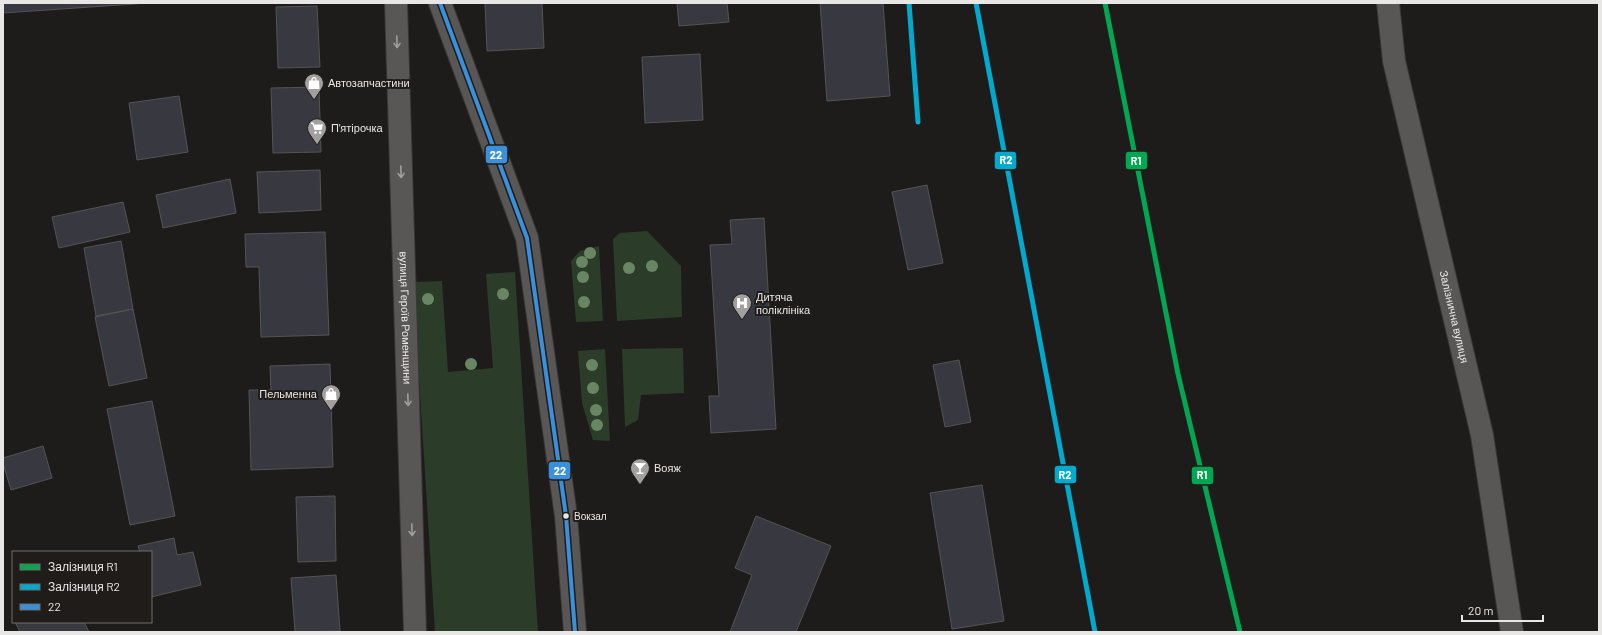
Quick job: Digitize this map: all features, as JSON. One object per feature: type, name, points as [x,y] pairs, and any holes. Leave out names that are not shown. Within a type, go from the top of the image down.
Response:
[{"type":"street","name":"вулиця Героїв Роменщини","points":[[396,3],[415,632]]},
{"type":"street","points":[[440,3],[527,238],[566,516],[575,632]]},
{"type":"street","name":"Залізнична вулиця","points":[[1388,3],[1394,61],[1482,435],[1512,632]]},
{"type":"green space","points":[[647,231],[681,266],[682,317],[617,321],[613,239],[620,233]]},
{"type":"green space","points":[[599,246],[603,321],[576,322],[571,261],[580,251]]},
{"type":"green space","points":[[515,272],[538,632],[435,632],[413,282],[442,281],[448,372],[493,368],[486,274]]},
{"type":"green space","points":[[683,348],[684,393],[641,395],[638,420],[625,427],[622,349]]},
{"type":"green space","points":[[605,349],[610,441],[593,440],[582,403],[578,351]]},
{"type":"building","points":[[3,3],[149,3],[3,13]]},
{"type":"building","points":[[485,3],[542,3],[544,48],[487,51]]},
{"type":"building","points":[[677,3],[727,3],[729,22],[679,26]]},
{"type":"building","points":[[820,3],[883,3],[890,96],[827,101]]},
{"type":"building","points":[[317,6],[320,67],[278,68],[276,7]]},
{"type":"building","points":[[700,54],[703,120],[645,123],[642,57]]},
{"type":"building","points":[[319,87],[321,152],[273,153],[271,88]]},
{"type":"building","points":[[179,96],[188,152],[137,160],[129,103]]},
{"type":"building","points":[[320,170],[321,210],[259,213],[257,172]]},
{"type":"building","points":[[230,179],[236,213],[163,228],[156,195]]},
{"type":"building","points":[[927,185],[943,263],[908,270],[892,192]]},
{"type":"building","points":[[123,202],[130,232],[59,248],[52,217]]},
{"type":"building","name":"Дитяча поліклініка","points":[[764,218],[776,429],[711,433],[709,396],[719,396],[710,245],[732,244],[730,220]]},
{"type":"building","points":[[325,232],[329,335],[261,337],[259,267],[246,267],[245,234]]},
{"type":"building","points":[[121,241],[133,309],[96,316],[84,248]]},
{"type":"building","points":[[133,309],[147,378],[109,386],[95,317]]},
{"type":"building","points":[[959,360],[971,422],[945,427],[933,365]]},
{"type":"building","points":[[330,364],[333,467],[251,470],[249,390],[271,390],[270,366]]},
{"type":"building","points":[[152,401],[175,516],[130,525],[107,409]]},
{"type":"building","points":[[43,446],[52,478],[11,490],[3,463],[3,458]]},
{"type":"building","points":[[982,485],[1004,621],[952,629],[930,493]]},
{"type":"building","points":[[335,496],[336,561],[298,562],[296,497]]},
{"type":"building","points":[[756,516],[831,546],[796,632],[730,632],[752,575],[735,568]]},
{"type":"building","points":[[174,538],[177,555],[193,552],[201,585],[152,597],[152,551],[140,551],[138,546]]},
{"type":"building","points":[[336,575],[340,631],[295,632],[291,578]]},
{"type":"building","points":[[16,623],[84,623],[89,632],[20,632]]},
{"type":"rail line","name":"R2","points":[[909,3],[918,122]]},
{"type":"rail line","name":"R2","points":[[976,3],[1095,632]]},
{"type":"rail line","name":"R1","points":[[1105,3],[1178,374],[1240,632]]},
{"type":"transit line","name":"22","points":[[440,3],[527,238],[566,516],[575,632]]},
{"type":"place","name":"Автозапчастини","points":[[314,100]]},
{"type":"place","name":"П'ятірочка","points":[[317,145]]},
{"type":"place","name":"Дитяча поліклініка","points":[[742,320]]},
{"type":"place","name":"Пельменна","points":[[331,411]]},
{"type":"place","name":"Вояж","points":[[640,485]]},
{"type":"place","name":"Вокзал","points":[[566,516]]}]
